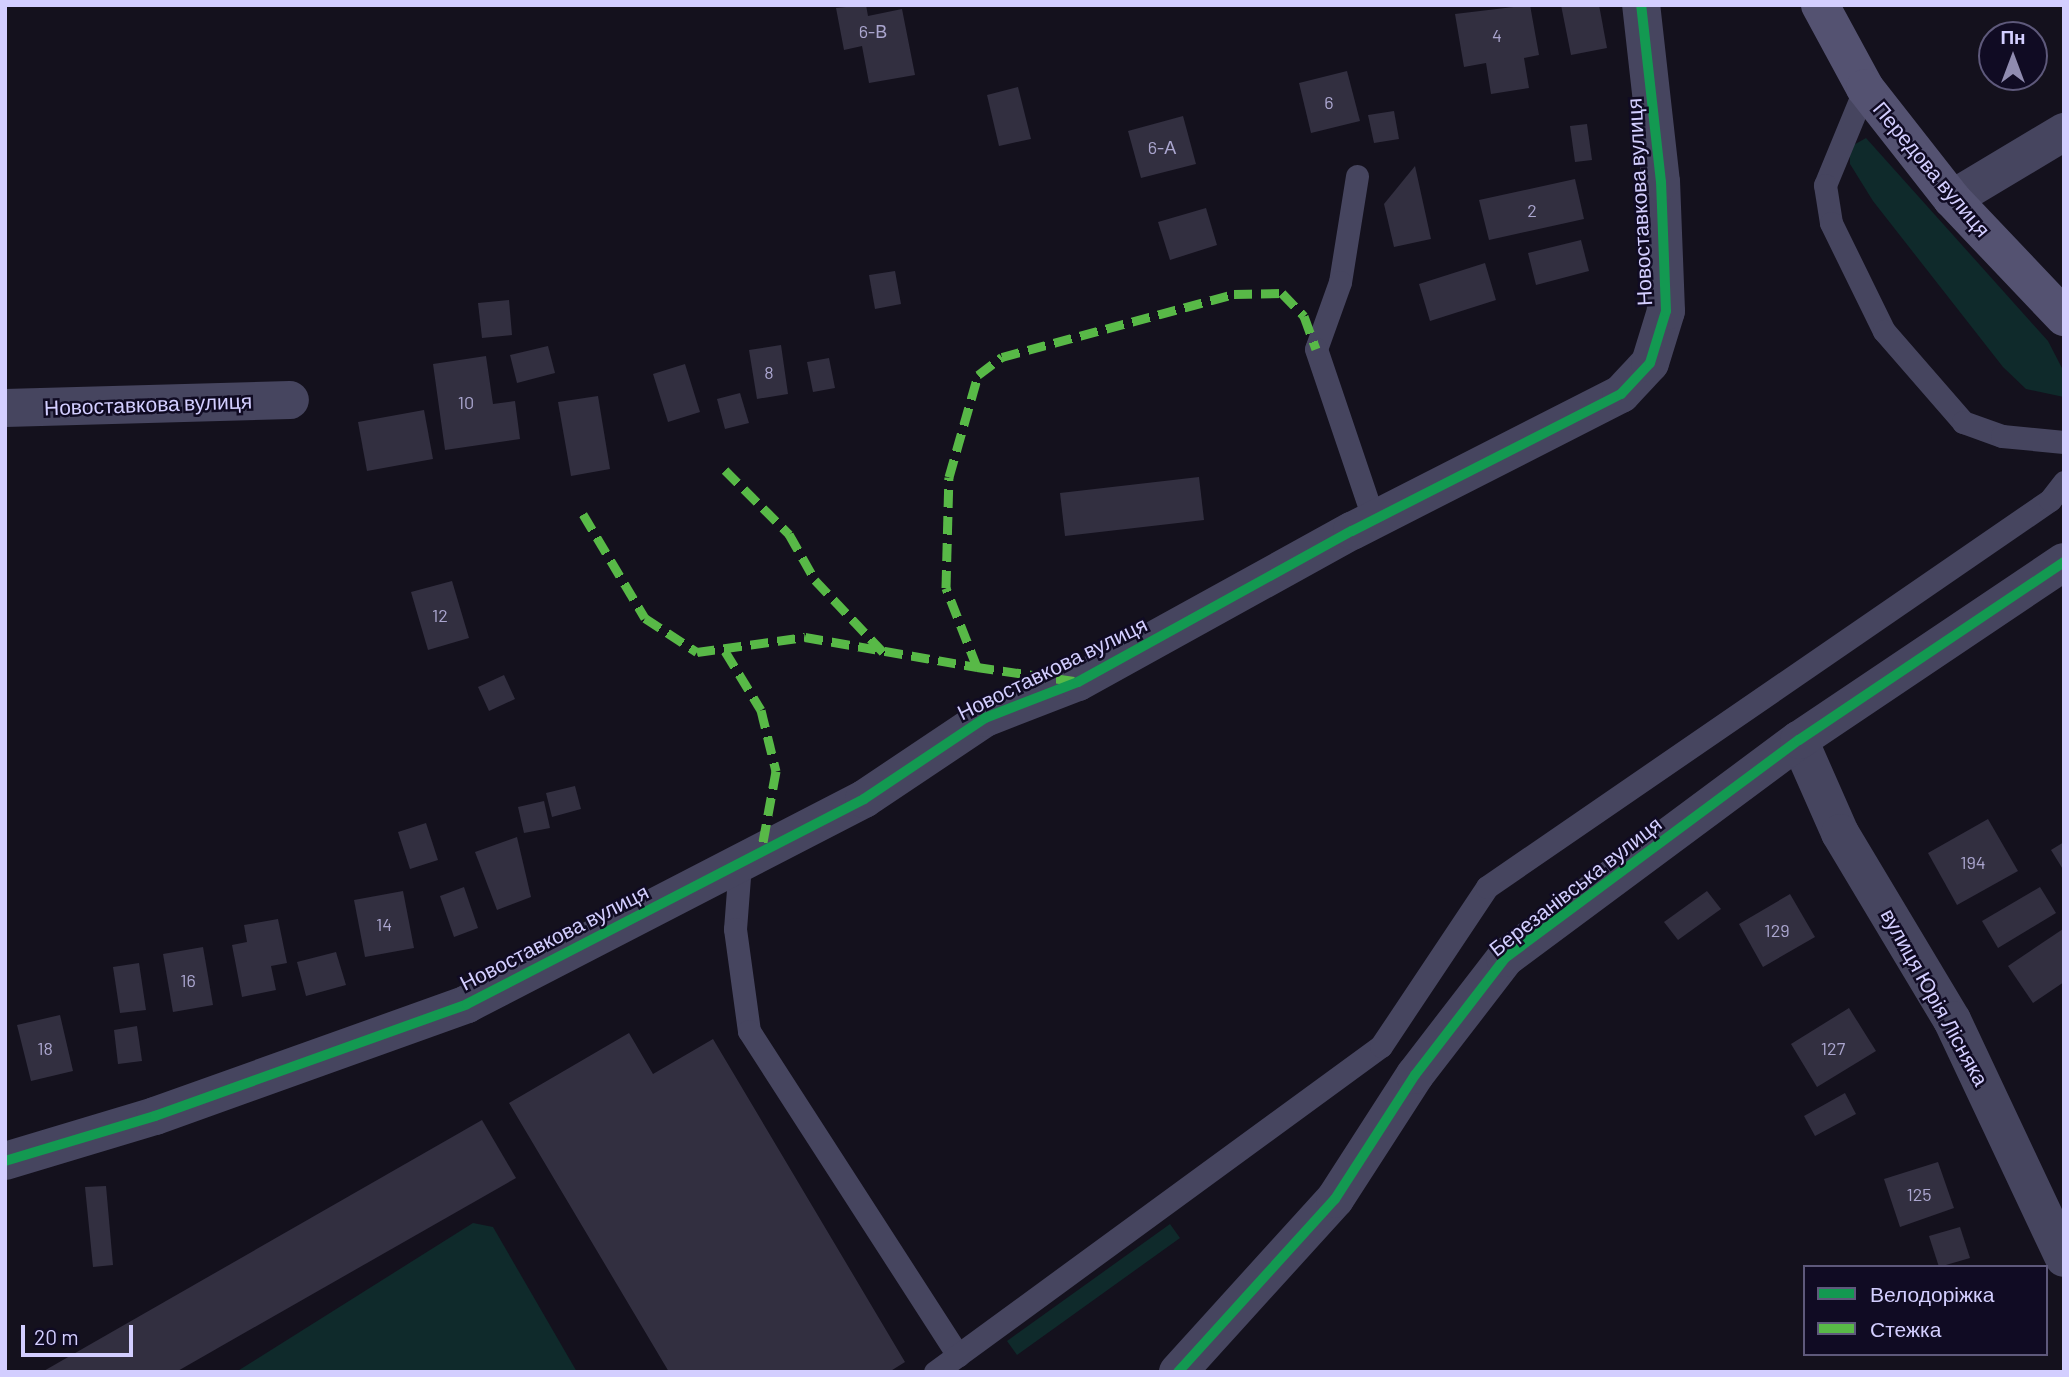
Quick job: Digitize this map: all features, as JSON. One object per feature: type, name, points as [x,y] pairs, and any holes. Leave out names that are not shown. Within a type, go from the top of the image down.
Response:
[{"type":"street","name":"Новоставкова вулиця","points":[[5,1161],[155,1116],[467,1004],[864,799],[985,719],[1078,682],[1374,520],[1621,394],[1650,363],[1666,311],[1661,182],[1641,5]]},
{"type":"street","name":"Передова вулиця","points":[[1820,5],[1865,88],[1952,199],[2064,317]]},
{"type":"street","points":[[1952,199],[2064,132]]},
{"type":"street","name":"Новоставкова вулиця","points":[[5,408],[290,400]]},
{"type":"street","name":"Березанівська вулиця","points":[[1178,1372],[1335,1199],[1415,1075],[1505,958],[1799,740],[2064,562]]},
{"type":"street","name":"вулиця Юрія Лісняка","points":[[1799,740],[1840,833],[1958,1032],[2064,1258]]},
{"type":"lane","points":[[1865,88],[1825,185],[1831,223],[1884,331],[1963,422],[2002,436],[2064,442]]},
{"type":"lane","points":[[1357,176],[1340,282],[1316,349],[1374,520]]},
{"type":"lane","points":[[934,1372],[1381,1046],[1487,887],[2050,500],[2064,482]]},
{"type":"lane","points":[[740,864],[734,929],[749,1031],[958,1355]]},
{"type":"green space","points":[[1866,138],[2048,341],[2064,372],[2064,397],[2026,389],[2003,367],[1873,201],[1850,164],[1850,147]]},
{"type":"green space","points":[[473,1223],[493,1227],[577,1372],[236,1372]]},
{"type":"green space","points":[[1170,1224],[1180,1238],[1017,1355],[1007,1341]]},
{"type":"building","points":[[866,5],[868,16],[902,9],[915,75],[869,83],[862,46],[844,50],[836,8]]},
{"type":"building","points":[[1530,5],[1539,55],[1524,58],[1529,88],[1491,94],[1486,63],[1464,67],[1455,14]]},
{"type":"building","points":[[1561,5],[1599,5],[1607,48],[1571,55]]},
{"type":"building","points":[[1347,71],[1360,121],[1311,133],[1299,83]]},
{"type":"building","points":[[1018,87],[1031,139],[999,146],[987,95]]},
{"type":"building","points":[[1394,111],[1399,139],[1374,143],[1368,115]]},
{"type":"building","points":[[1183,116],[1196,164],[1141,178],[1128,131]]},
{"type":"building","points":[[1587,124],[1592,160],[1575,162],[1570,126]]},
{"type":"building","points":[[1415,166],[1431,239],[1394,247],[1384,204]]},
{"type":"building","points":[[1575,179],[1584,219],[1489,240],[1479,200]]},
{"type":"building","points":[[1206,208],[1217,245],[1170,260],[1158,222]]},
{"type":"building","points":[[1581,240],[1589,271],[1536,285],[1528,253]]},
{"type":"building","points":[[1485,263],[1496,300],[1430,321],[1419,284]]},
{"type":"building","points":[[895,271],[901,304],[875,309],[869,275]]},
{"type":"building","points":[[509,300],[512,335],[482,338],[478,303]]},
{"type":"building","points":[[781,345],[788,394],[757,399],[749,350]]},
{"type":"building","points":[[548,346],[555,373],[517,383],[510,355]]},
{"type":"building","points":[[486,356],[493,404],[515,401],[520,439],[445,450],[433,364]]},
{"type":"building","points":[[829,358],[835,388],[813,392],[807,362]]},
{"type":"building","points":[[685,364],[700,412],[668,422],[653,374]]},
{"type":"building","points":[[740,393],[749,423],[725,429],[717,399]]},
{"type":"building","points":[[598,396],[610,469],[571,476],[558,402]]},
{"type":"building","points":[[424,410],[433,459],[367,471],[358,422]]},
{"type":"building","points":[[1199,477],[1204,520],[1065,536],[1060,493]]},
{"type":"building","points":[[452,581],[469,638],[428,650],[411,592]]},
{"type":"building","points":[[504,675],[515,699],[489,711],[478,687]]},
{"type":"building","points":[[575,786],[581,809],[552,817],[546,793]]},
{"type":"building","points":[[544,801],[550,828],[524,833],[518,807]]},
{"type":"building","points":[[1988,819],[2018,871],[1957,905],[1928,853]]},
{"type":"building","points":[[426,823],[438,860],[410,869],[398,832]]},
{"type":"building","points":[[517,837],[531,897],[497,910],[475,852]]},
{"type":"building","points":[[2064,842],[2064,871],[2051,850]]},
{"type":"building","points":[[464,887],[478,928],[454,937],[440,896]]},
{"type":"building","points":[[2040,887],[2056,913],[1998,948],[1982,921]]},
{"type":"building","points":[[403,891],[414,948],[365,957],[354,900]]},
{"type":"building","points":[[1707,891],[1721,909],[1678,940],[1664,922]]},
{"type":"building","points":[[1790,894],[1815,937],[1763,967],[1739,924]]},
{"type":"building","points":[[278,919],[287,963],[271,966],[276,990],[242,997],[232,945],[247,942],[244,925]]},
{"type":"building","points":[[2063,929],[2064,982],[2033,1003],[2008,966]]},
{"type":"building","points":[[203,947],[213,1005],[173,1012],[163,954]]},
{"type":"building","points":[[336,952],[346,985],[306,996],[297,962]]},
{"type":"building","points":[[139,963],[146,1010],[120,1013],[113,967]]},
{"type":"building","points":[[1849,1008],[1876,1051],[1817,1087],[1791,1044]]},
{"type":"building","points":[[60,1015],[73,1071],[31,1081],[17,1025]]},
{"type":"building","points":[[137,1026],[142,1061],[118,1064],[114,1030]]},
{"type":"building","points":[[629,1033],[653,1074],[713,1039],[905,1362],[889,1372],[669,1372],[509,1103]]},
{"type":"building","points":[[1845,1093],[1856,1114],[1815,1136],[1804,1116]]},
{"type":"building","points":[[482,1120],[516,1178],[176,1372],[42,1372]]},
{"type":"building","points":[[1938,1162],[1954,1208],[1900,1227],[1884,1179]]},
{"type":"building","points":[[106,1186],[113,1265],[93,1267],[85,1187]]},
{"type":"building","points":[[1960,1227],[1970,1258],[1938,1265],[1929,1236]]},
{"type":"marked path","points":[[1074,681],[977,667],[946,588],[949,477],[978,375],[1002,357],[1234,294],[1282,293],[1304,316],[1316,349]]},
{"type":"marked path","points":[[725,470],[789,534],[815,580],[885,654]]},
{"type":"marked path","points":[[583,514],[645,618],[697,652],[805,637],[977,667]]},
{"type":"marked path","points":[[725,651],[761,710],[776,771],[761,853]]},
{"type":"cycle path","points":[[5,1161],[155,1116],[467,1004],[864,799],[985,718],[1078,682],[1352,531],[1621,394],[1650,363],[1666,311],[1661,182],[1641,5]]},
{"type":"cycle path","points":[[1178,1372],[1335,1199],[1415,1075],[1505,958],[1799,740],[2064,562]]}]
